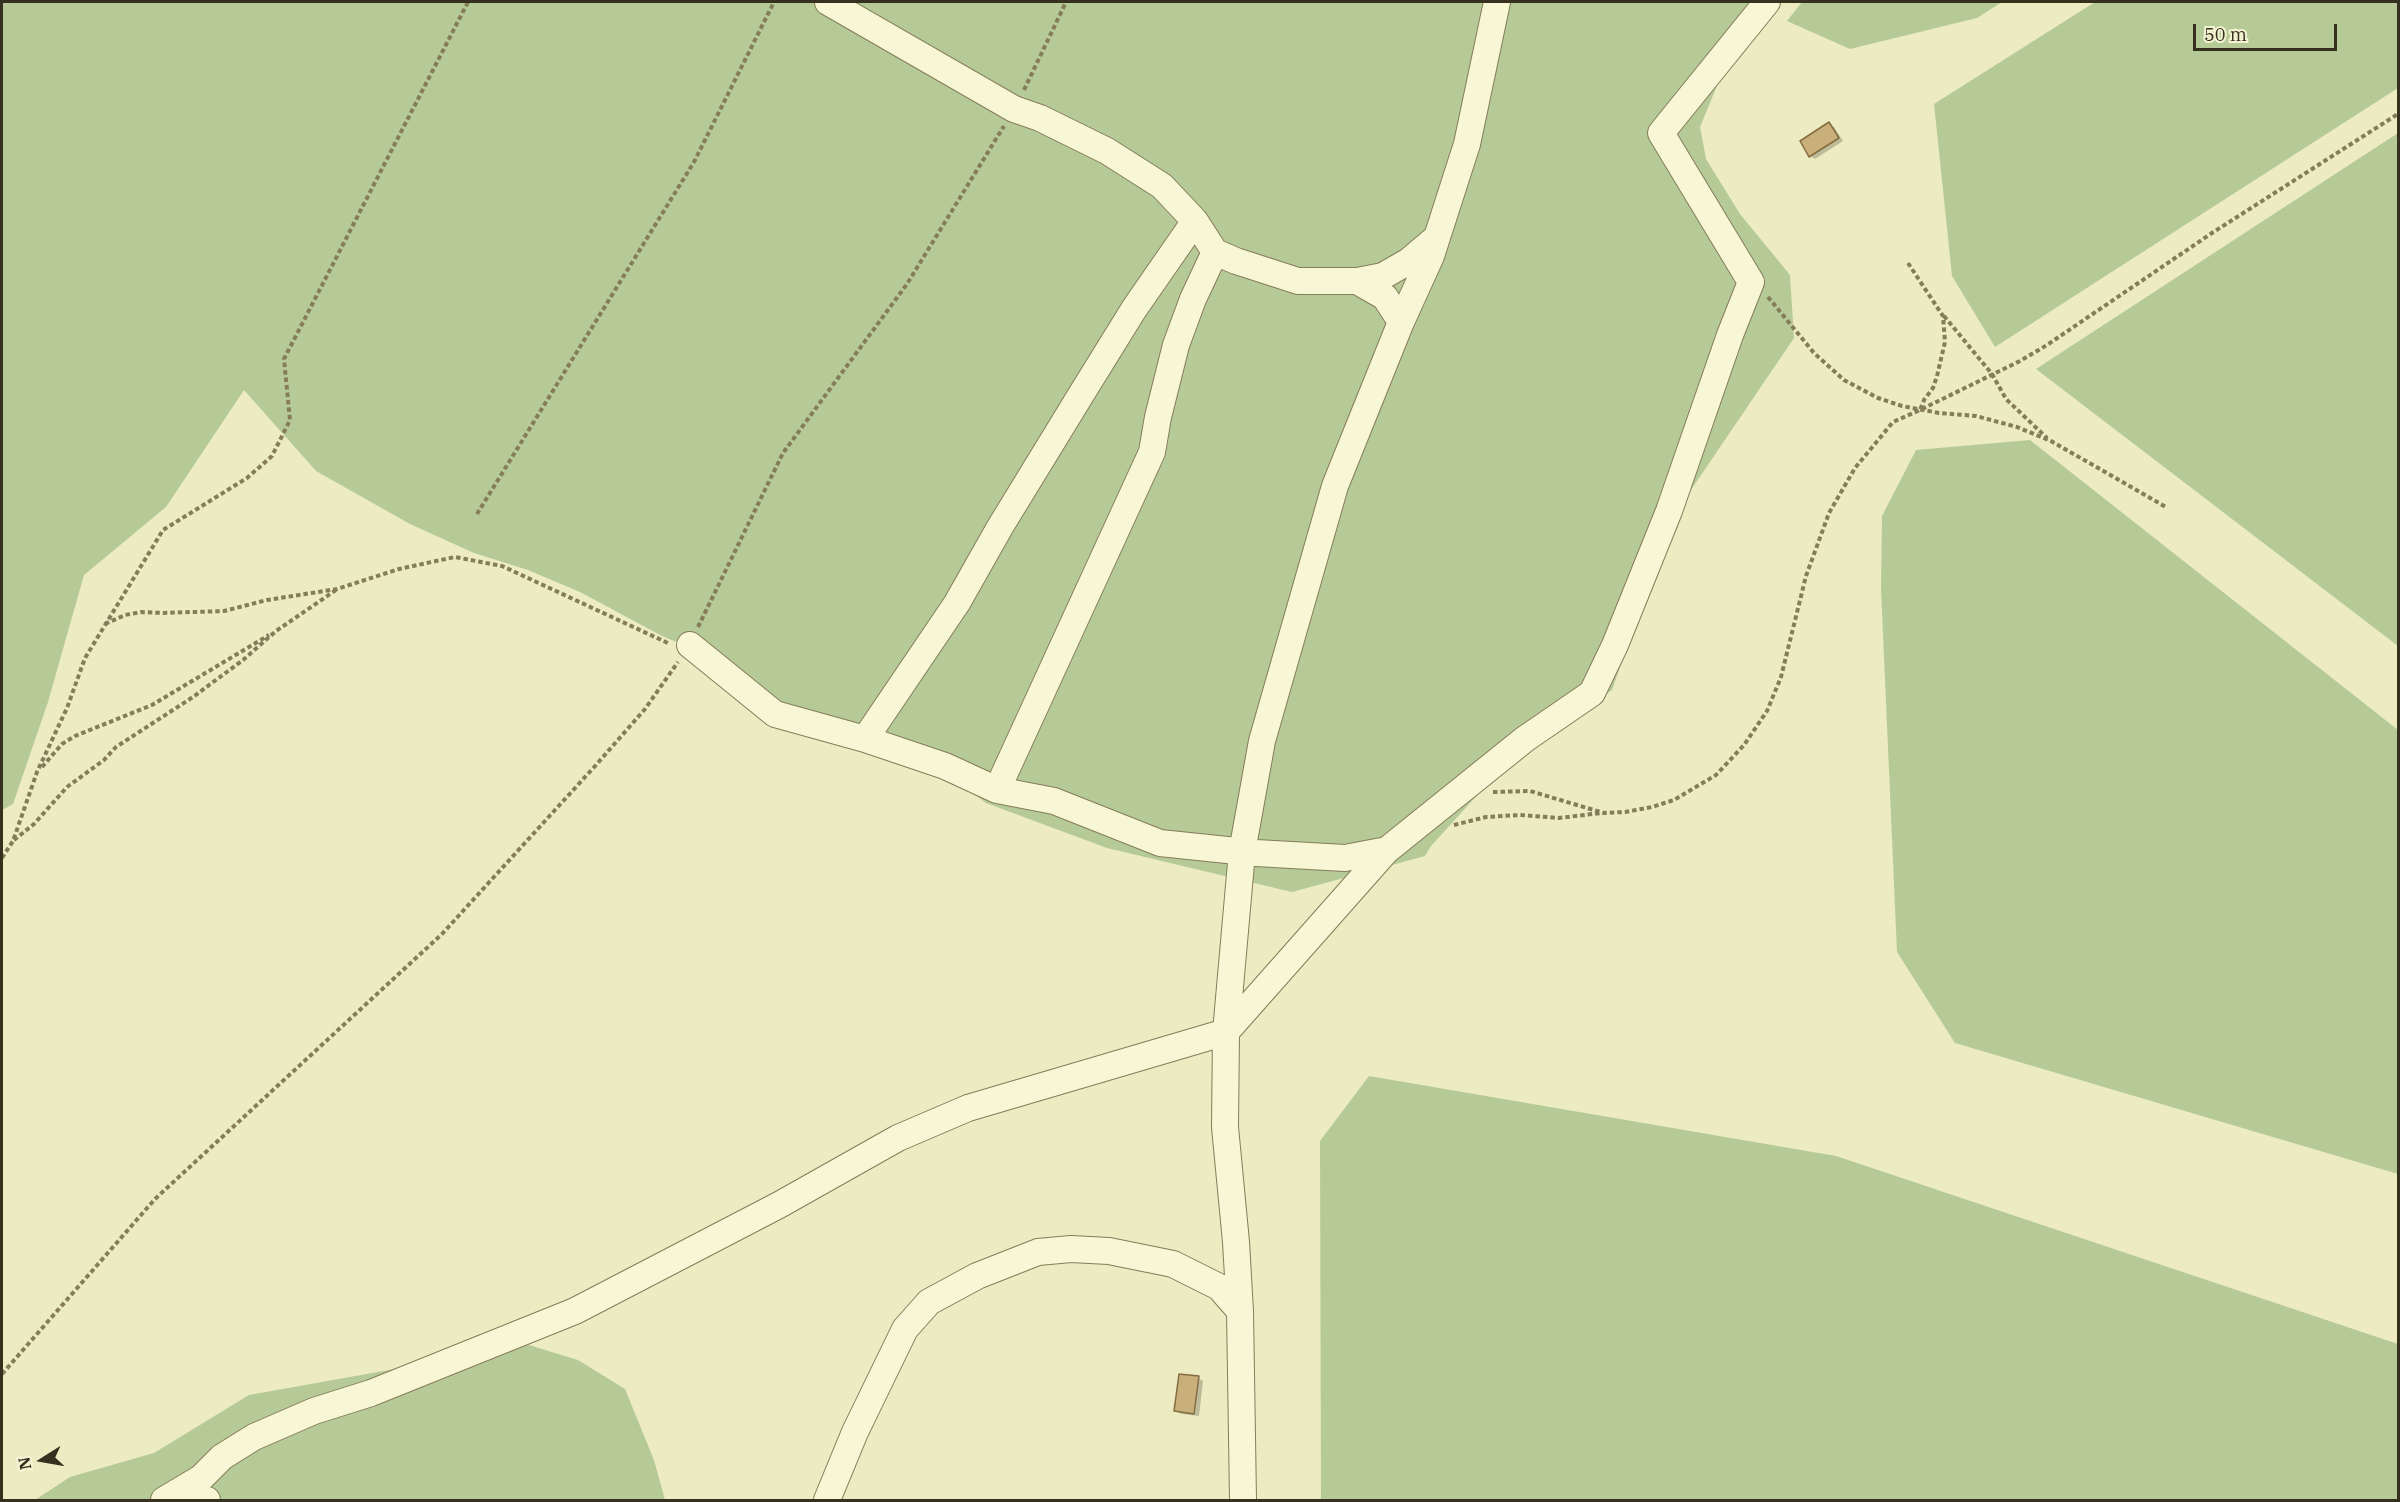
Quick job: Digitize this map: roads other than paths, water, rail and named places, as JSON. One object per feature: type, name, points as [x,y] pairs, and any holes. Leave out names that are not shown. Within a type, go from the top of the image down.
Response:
[{"type":"street","points":[[828,2],[1014,109],[1040,118],[1107,151],[1162,186],[1195,220],[1215,252],[1298,281],[1357,281],[1383,276],[1400,266],[1437,237]]},
{"type":"street","points":[[1244,1500],[1240,1311],[1225,1127],[1226,1032],[1242,852],[1262,741],[1335,486],[1401,322],[1431,256],[1467,144],[1497,2]]},
{"type":"street","points":[[165,1500],[201,1478],[222,1457],[254,1437],[314,1411],[371,1393],[575,1311],[779,1205],[898,1138],[968,1108],[1226,1032],[1387,850],[1525,739],[1592,693],[1615,645],[1669,511],[1730,335],[1751,282],[1661,134],[1767,2]]},
{"type":"street","points":[[865,739],[957,603],[1000,527],[1088,383],[1134,309],[1195,220]]},
{"type":"street","points":[[997,790],[1152,452],[1158,417],[1176,345],[1193,299],[1215,252]]},
{"type":"street","points":[[1357,281],[1385,297],[1401,322]]},
{"type":"street","points":[[690,645],[775,714],[865,739],[945,766],[997,790],[1054,801],[1160,843],[1242,852],[1345,858],[1387,850]]},
{"type":"street","points":[[827,1500],[855,1431],[905,1329],[929,1302],[977,1276],[1038,1252],[1109,1251],[1173,1264],[1219,1287],[1240,1311]]},
{"type":"street","points":[[165,1500],[207,1500]]}]
